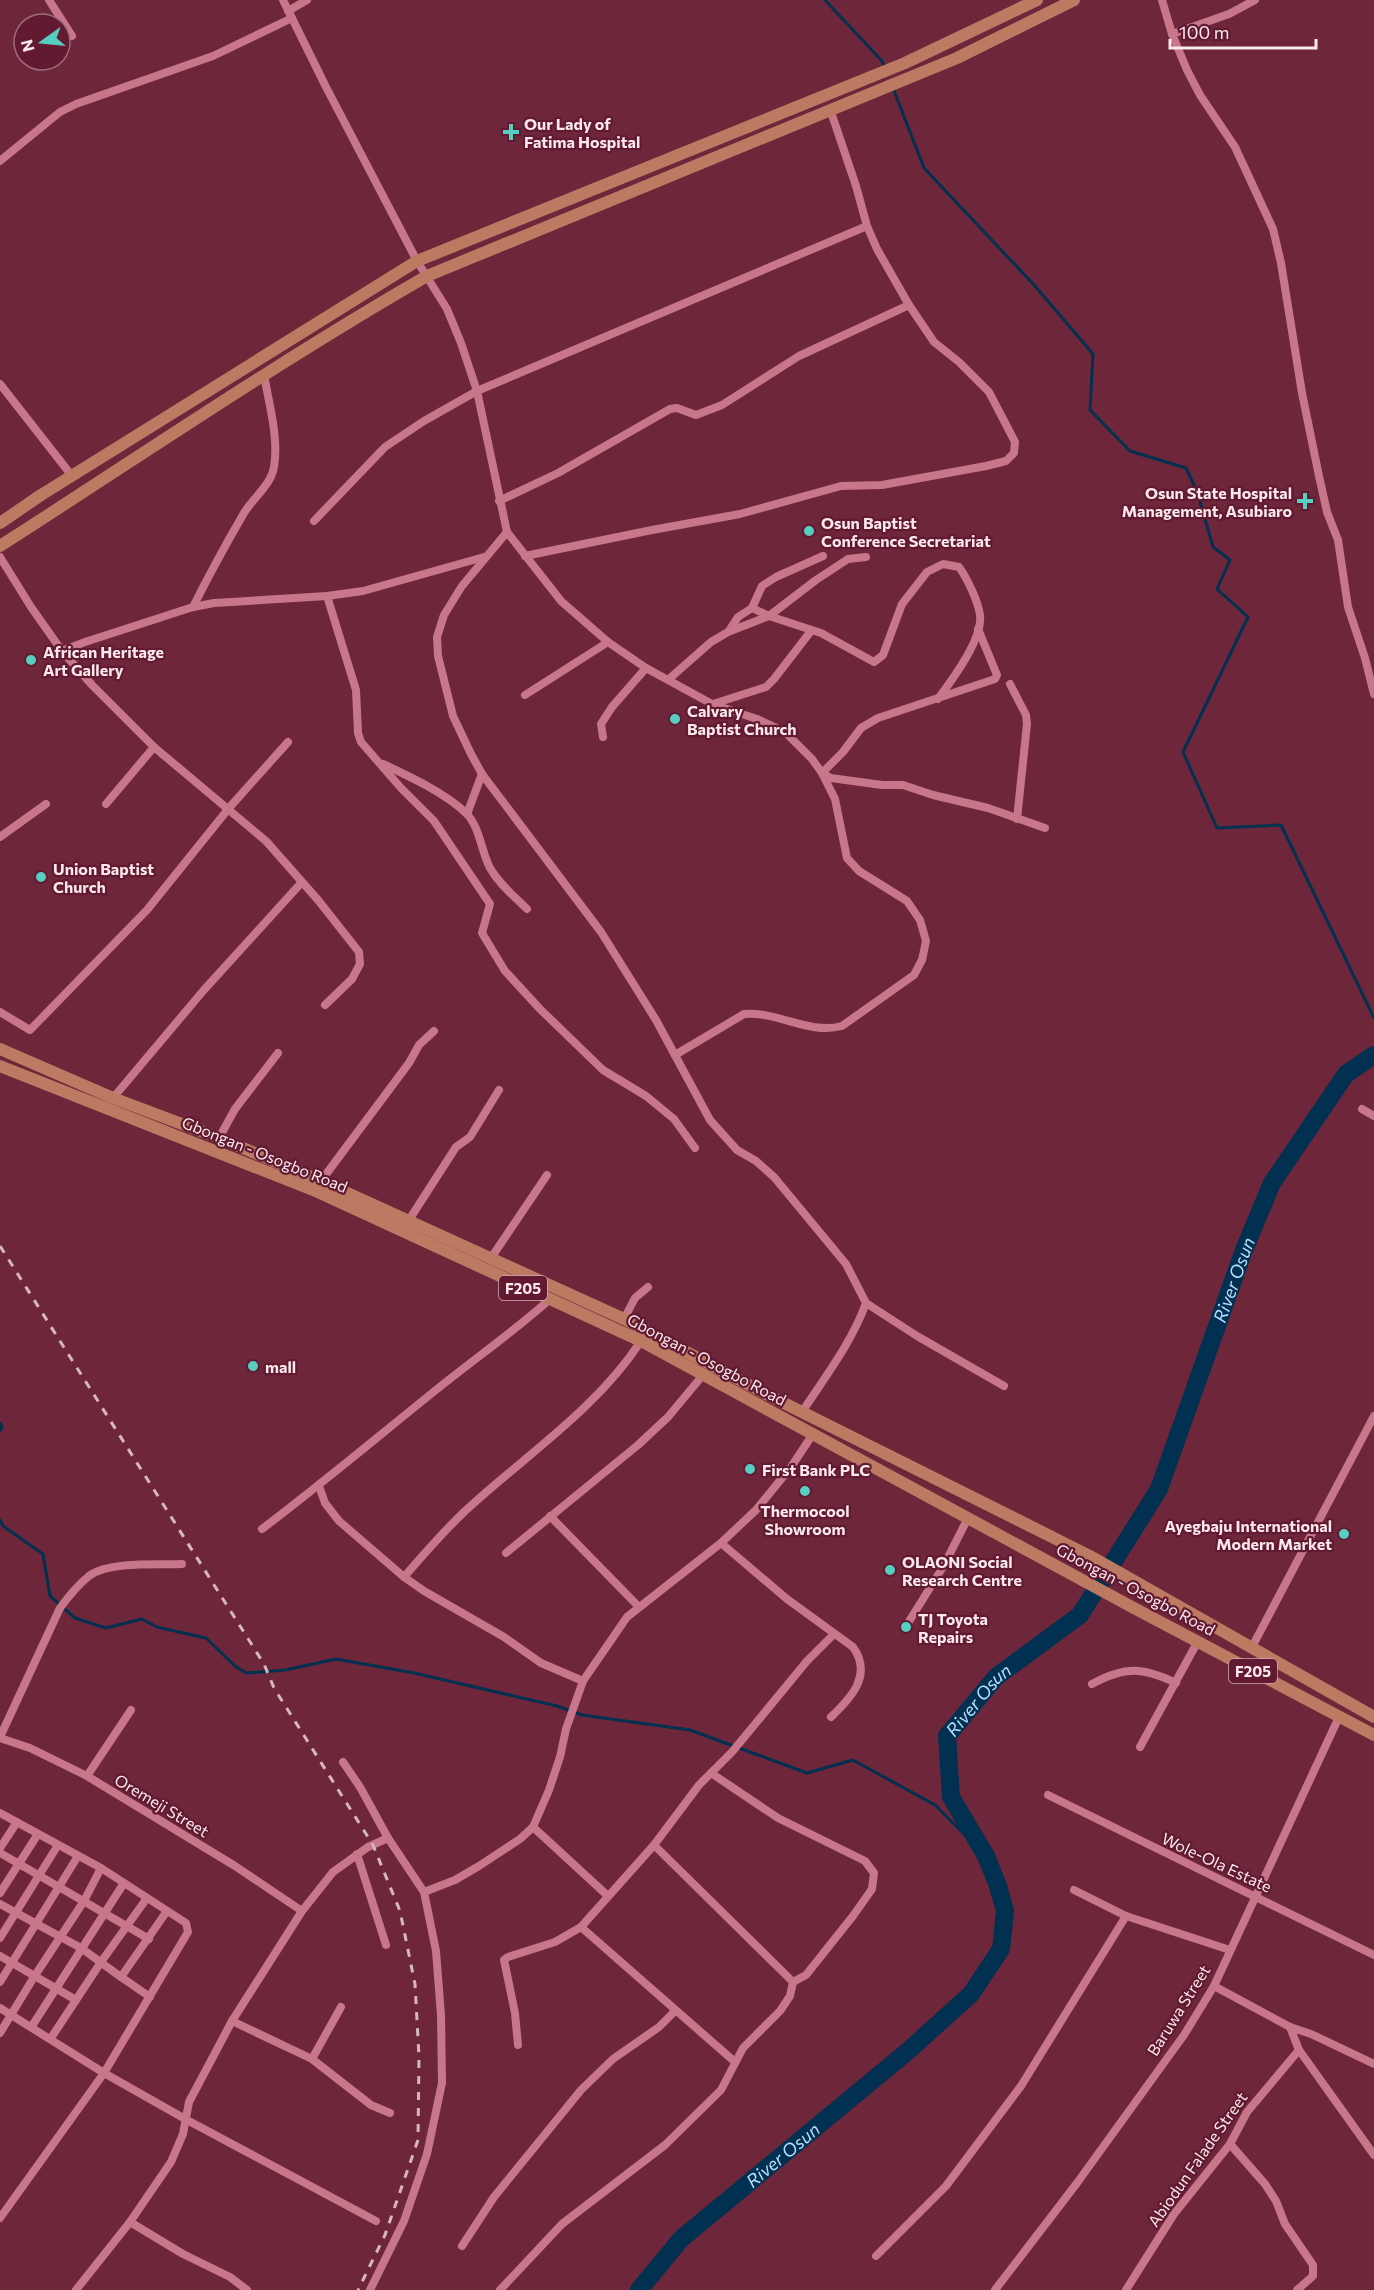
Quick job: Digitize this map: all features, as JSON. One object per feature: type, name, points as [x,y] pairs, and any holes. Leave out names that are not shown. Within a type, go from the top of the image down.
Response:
[{"type":"main road","points":[[0,523],[417,261],[877,75],[1037,0]]},
{"type":"main road","points":[[0,546],[264,375],[427,276],[957,58],[1074,0]]},
{"type":"main road","name":"Gbongan - Osogbo Road","points":[[0,1049],[113,1098],[219,1138],[321,1181],[624,1319],[671,1350],[703,1375],[1374,1735]]},
{"type":"main road","name":"Gbongan - Osogbo Road","points":[[0,1066],[318,1192],[549,1300],[641,1341],[671,1350],[802,1412],[1035,1529],[1144,1587],[1374,1717]]},
{"type":"street","points":[[283,0],[417,261],[450,317],[461,343],[477,391],[507,532],[561,601],[608,642],[646,668],[712,704],[785,732],[812,759],[835,799],[847,858],[859,871],[907,901],[920,920],[926,941],[914,975],[842,1026],[831,1029],[818,1028],[755,1013],[744,1014],[675,1055]]},
{"type":"street","points":[[0,161],[60,112],[76,104],[213,56],[290,15],[306,0]]},
{"type":"street","points":[[1162,0],[1186,70],[1235,147],[1273,229],[1319,476],[1327,512],[1338,540],[1348,606],[1374,694]]},
{"type":"street","points":[[1172,34],[1229,14],[1255,0]]},
{"type":"street","points":[[525,556],[740,514],[841,486],[882,485],[986,466],[1006,461],[1014,453],[1015,442],[989,392],[959,362],[934,342],[909,305],[877,249],[867,226],[830,110]]},
{"type":"street","points":[[314,521],[385,447],[424,421],[477,391],[867,226]]},
{"type":"street","points":[[499,501],[566,468],[670,409],[677,408],[696,415],[712,410],[799,356],[909,305]]},
{"type":"street","points":[[193,607],[246,510],[274,470],[271,413],[264,375]]},
{"type":"street","points":[[0,384],[72,476]]},
{"type":"street","points":[[507,532],[462,586],[444,615],[437,637],[438,656],[453,716],[482,774],[600,932],[656,1020],[715,1126],[736,1150],[756,1161],[774,1177],[846,1264],[866,1303],[916,1336],[1004,1386]]},
{"type":"street","points":[[728,632],[738,617],[752,608],[762,586],[776,577],[823,556]]},
{"type":"street","points":[[0,557],[62,651],[92,686],[154,747],[266,841],[359,952],[360,964],[352,979],[325,1005]]},
{"type":"street","points":[[62,651],[193,607],[214,603],[327,596],[363,591],[484,557]]},
{"type":"street","points":[[669,679],[711,642],[728,632],[769,616],[848,559],[866,557]]},
{"type":"street","points":[[752,608],[821,633],[874,662],[883,655],[902,604],[927,572],[943,564],[959,567],[968,578],[980,614],[978,629],[963,663],[937,699]]},
{"type":"street","points":[[327,596],[356,690],[358,733],[365,749],[434,821],[490,904],[482,933],[505,971],[540,1009],[603,1070],[646,1096],[674,1119],[695,1148]]},
{"type":"street","points":[[822,773],[861,728],[878,718],[996,677],[983,637],[978,629]]},
{"type":"street","points":[[712,704],[766,687],[811,631]]},
{"type":"street","points":[[525,695],[608,642]]},
{"type":"street","points":[[603,737],[601,724],[612,707],[646,668]]},
{"type":"street","points":[[1010,684],[1027,720],[1017,819]]},
{"type":"street","points":[[0,1012],[30,1030],[147,910],[229,808],[288,742]]},
{"type":"street","points":[[106,804],[154,747]]},
{"type":"street","points":[[380,763],[436,792],[467,814],[490,868],[503,886],[527,909]]},
{"type":"street","points":[[822,773],[831,778],[846,781],[903,785],[988,808],[1045,828]]},
{"type":"street","points":[[467,814],[482,774]]},
{"type":"street","points":[[0,837],[46,804]]},
{"type":"street","points":[[113,1098],[203,991],[302,882]]},
{"type":"street","points":[[321,1181],[404,1070],[419,1045],[434,1031]]},
{"type":"street","points":[[219,1138],[235,1109],[278,1053]]},
{"type":"street","points":[[409,1220],[456,1147],[470,1137],[499,1090]]},
{"type":"street","points":[[1362,1110],[1374,1116]]},
{"type":"street","points":[[491,1258],[547,1175]]},
{"type":"street","points":[[624,1319],[635,1298],[648,1287]]},
{"type":"street","points":[[262,1529],[319,1486],[434,1391],[510,1335],[549,1300]]},
{"type":"street","points":[[802,1412],[850,1338],[866,1303]]},
{"type":"street","points":[[404,1577],[465,1511],[537,1451],[624,1368],[641,1341]]},
{"type":"street","points":[[506,1553],[638,1445],[668,1417],[703,1375]]},
{"type":"street","points":[[1252,1647],[1374,1416]]},
{"type":"street","points":[[424,1892],[455,1880],[479,1866],[520,1839],[533,1827],[560,1757],[566,1729],[584,1681],[627,1617],[721,1543],[756,1510],[791,1467],[813,1434]]},
{"type":"street","points":[[319,1486],[326,1503],[339,1521],[404,1577],[424,1591],[504,1636],[541,1663],[584,1681]]},
{"type":"street","points":[[550,1516],[639,1607]]},
{"type":"street","points":[[909,1623],[943,1567],[968,1518]]},
{"type":"street","points":[[721,1543],[833,1635],[853,1647],[860,1661],[862,1671],[860,1682],[854,1693],[831,1718]]},
{"type":"street","points":[[0,1737],[60,1608],[90,1575],[105,1569],[148,1564],[182,1564]]},
{"type":"street","points":[[518,2045],[515,2013],[504,1960],[555,1942],[580,1927],[654,1845],[699,1785],[732,1752],[807,1661],[833,1635]]},
{"type":"street","points":[[1140,1747],[1198,1641]]},
{"type":"street","points":[[1092,1684],[1106,1676],[1135,1669],[1155,1673],[1176,1683]]},
{"type":"street","points":[[87,1776],[131,1710]]},
{"type":"street","name":"Baruwa Street","points":[[995,2290],[1077,2183],[1184,2035],[1214,1986],[1338,1717]]},
{"type":"street","name":"Oremeji Street","points":[[0,1737],[30,1748],[87,1776],[236,1866],[302,1911]]},
{"type":"street","points":[[343,1762],[360,1787],[388,1838],[424,1892],[437,1960],[442,2052],[442,2083],[427,2154],[408,2210],[370,2290]]},
{"type":"street","points":[[711,1773],[778,1818],[865,1862],[874,1873],[872,1889],[847,1923],[806,1975],[792,1982]]},
{"type":"street","name":"Wole-Ola Estate","points":[[1048,1795],[1374,1955]]},
{"type":"street","points":[[0,1813],[124,1883],[186,1923],[188,1932],[104,2073],[0,2217]]},
{"type":"street","points":[[0,1848],[16,1822]]},
{"type":"street","points":[[533,1827],[608,1896]]},
{"type":"street","points":[[0,1893],[38,1834]]},
{"type":"street","points":[[76,2290],[130,2222],[171,2162],[183,2134],[189,2102],[232,2021],[302,1911],[333,1872],[357,1854],[388,1838]]},
{"type":"street","points":[[0,1938],[41,1876],[58,1845]]},
{"type":"street","points":[[654,1845],[792,1982]]},
{"type":"street","points":[[0,1853],[149,1939]]},
{"type":"street","points":[[357,1854],[386,1945]]},
{"type":"street","points":[[0,1982],[78,1856]]},
{"type":"street","points":[[0,2033],[33,1977],[84,1901],[100,1868]]},
{"type":"street","points":[[32,2026],[124,1883]]},
{"type":"street","points":[[1074,1890],[1126,1916],[1230,1950]]},
{"type":"street","points":[[51,2038],[147,1898]]},
{"type":"street","points":[[0,1904],[81,1948],[150,1997]]},
{"type":"street","points":[[121,1977],[167,1911]]},
{"type":"street","points":[[876,2256],[946,2186],[1021,2086],[1126,1916]]},
{"type":"street","points":[[580,1927],[735,2062]]},
{"type":"street","points":[[0,1956],[76,2000]]},
{"type":"street","points":[[500,2290],[562,2224],[664,2145],[721,2090],[735,2062],[756,2034],[780,2011],[790,1996],[792,1982]]},
{"type":"street","points":[[1214,1986],[1290,2027],[1311,2034],[1374,2064]]},
{"type":"street","points":[[312,2059],[341,2007]]},
{"type":"street","points":[[0,2008],[104,2073],[376,2221]]},
{"type":"street","points":[[462,2246],[494,2197],[581,2090],[613,2059],[659,2027],[675,2011]]},
{"type":"street","points":[[232,2021],[312,2059],[371,2105],[390,2113]]},
{"type":"street","points":[[1290,2027],[1299,2050],[1374,2155]]},
{"type":"street","name":"Abiodun Falade Street","points":[[1126,2290],[1174,2214],[1230,2144],[1247,2112],[1299,2050]]},
{"type":"street","points":[[1230,2144],[1265,2184],[1276,2201],[1286,2224],[1313,2265],[1313,2276],[1297,2290]]},
{"type":"street","points":[[130,2222],[183,2254],[230,2277],[248,2290]]},
{"type":"waterway","points":[[825,0],[882,61],[885,68]]},
{"type":"waterway","points":[[893,88],[924,168],[1035,286],[1093,354],[1090,410],[1130,451],[1186,468],[1197,491],[1213,547],[1230,560],[1217,589],[1248,617],[1183,752],[1217,828],[1281,825],[1374,1018]]},
{"type":"waterway","name":"River Osun","points":[[639,2290],[681,2239],[908,2051],[971,1994],[1001,1949],[1005,1911],[986,1856],[951,1797],[947,1736],[996,1677],[1080,1615],[1159,1489],[1244,1250],[1272,1183],[1346,1074],[1374,1055]]},
{"type":"waterway","points":[[0,1423],[2,1427],[0,1431]]},
{"type":"waterway","points":[[0,1520],[3,1526],[43,1554],[50,1596],[75,1618],[106,1628],[142,1619],[157,1627],[206,1638],[235,1666],[246,1673],[285,1670],[336,1659],[414,1673],[557,1706],[582,1715],[690,1730],[807,1773],[853,1760],[935,1805],[986,1856]]},
{"type":"railway","points":[[0,1246],[264,1664],[274,1688],[373,1845],[400,1911],[415,1984],[419,2057],[418,2140],[385,2235],[358,2290]]},
{"type":"place","name":"Our Lady of Fatima Hospital","points":[[511,132]]},
{"type":"place","name":"Osun State Hospital Management, Asubiaro","points":[[1305,501]]},
{"type":"place","name":"Osun Baptist Conference Secretariat","points":[[809,531]]},
{"type":"place","name":"African Heritage Art Gallery","points":[[31,660]]},
{"type":"place","name":"Calvary Baptist Church","points":[[675,719]]},
{"type":"place","name":"Union Baptist Church","points":[[41,877]]},
{"type":"place","name":"mall","points":[[253,1366]]},
{"type":"place","name":"First Bank PLC","points":[[750,1469]]},
{"type":"place","name":"Thermocool Showroom","points":[[805,1491]]},
{"type":"place","name":"Ayegbaju International Modern Market","points":[[1344,1534]]},
{"type":"place","name":"OLAONI Social Research Centre","points":[[890,1570]]},
{"type":"place","name":"TJ Toyota Repairs","points":[[906,1627]]}]
